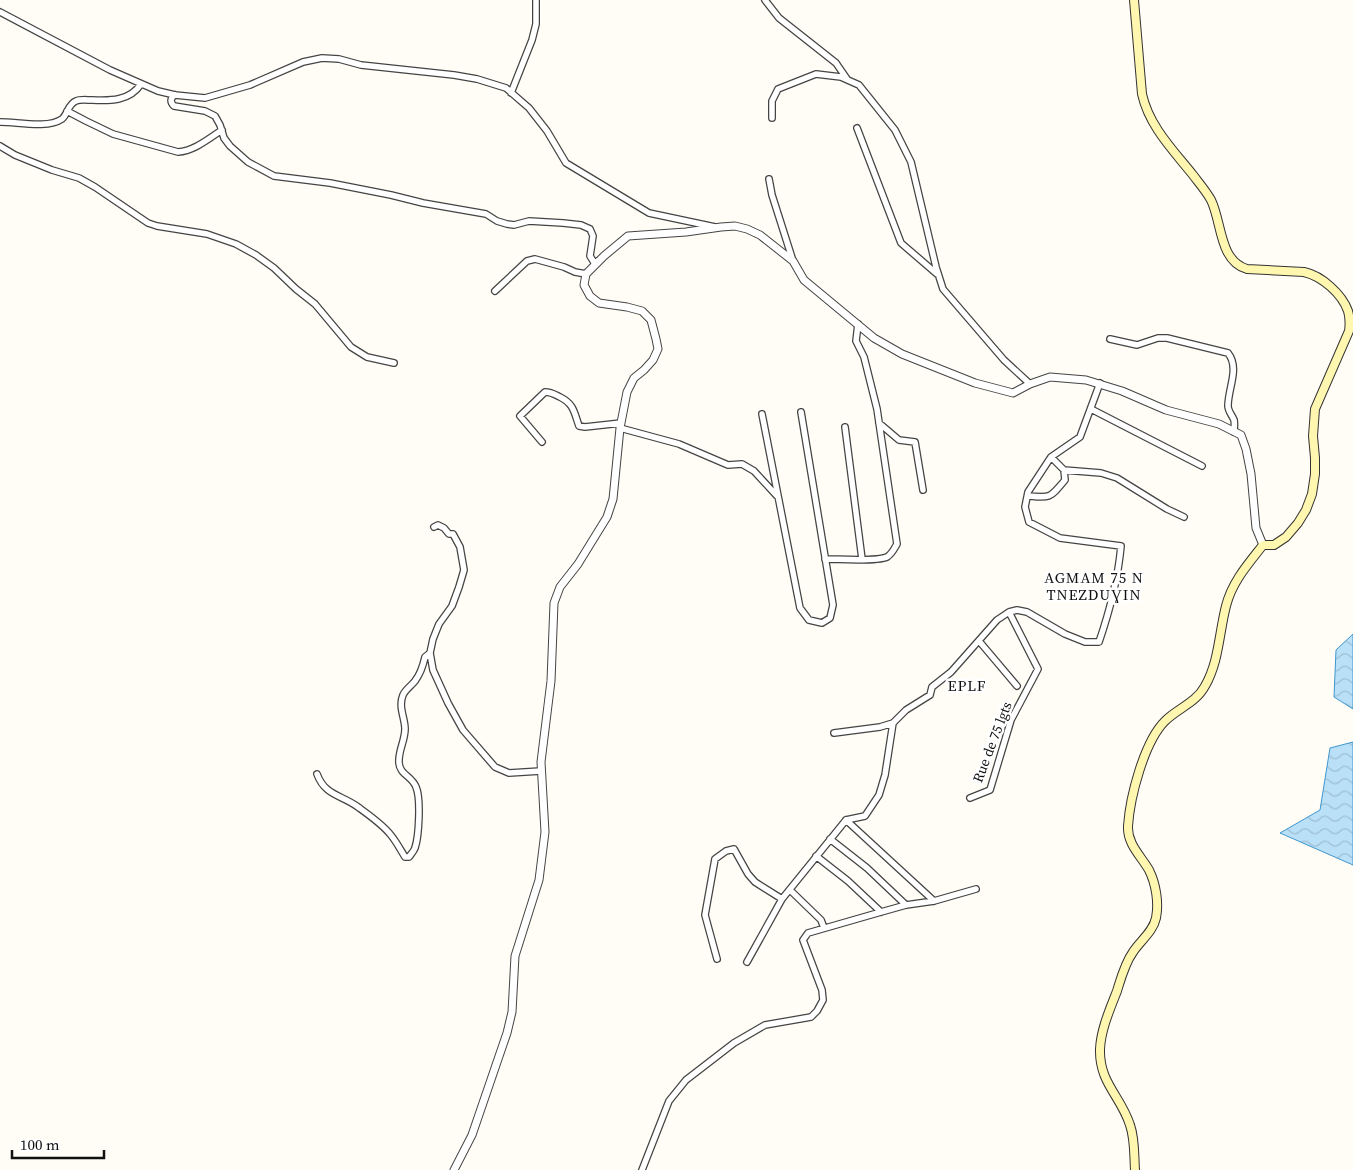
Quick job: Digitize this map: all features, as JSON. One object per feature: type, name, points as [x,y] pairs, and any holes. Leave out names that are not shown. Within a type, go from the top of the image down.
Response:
[{"type":"main road","points":[[1134,0],[1142,94],[1149,117],[1211,201],[1225,244],[1233,261],[1240,267],[1247,269],[1304,272],[1322,279],[1343,301],[1348,310],[1350,322],[1349,331],[1315,409],[1313,436],[1315,474],[1312,494],[1306,510],[1286,537],[1274,545],[1263,545],[1242,570],[1230,593],[1213,668],[1205,687],[1191,703],[1172,715],[1157,731],[1143,760],[1135,786],[1128,826],[1129,836],[1150,872],[1155,887],[1156,920],[1133,952],[1126,966],[1102,1033],[1100,1049],[1101,1065],[1105,1078],[1130,1124],[1134,1140],[1135,1170]]},
{"type":"street","points":[[511,92],[532,40],[536,24],[536,0]]},
{"type":"street","points":[[765,0],[779,18],[836,63],[848,80]]},
{"type":"street","points":[[0,12],[110,70],[158,91],[175,95],[206,98],[250,85],[303,62],[322,58],[339,59],[361,65],[477,79],[506,88],[529,108],[547,131],[566,163],[649,213],[714,227]]},
{"type":"street","points":[[772,118],[772,101],[778,88],[816,74],[841,77],[859,85],[895,130],[911,162],[943,289],[1004,360],[1030,384]]},
{"type":"street","points":[[0,122],[34,125],[56,122],[63,118],[70,104],[77,100],[104,101],[120,99],[131,94],[141,84]]},
{"type":"street","points":[[175,95],[172,97],[171,104],[205,111],[215,116],[230,146],[248,162],[274,176],[330,183],[391,194],[423,203],[486,214],[507,224],[514,225],[529,221],[581,225],[590,229],[593,236],[590,256],[595,264],[598,262]]},
{"type":"street","points":[[67,111],[113,134],[178,152],[194,148],[222,130]]},
{"type":"street","points":[[857,128],[901,242],[939,275]]},
{"type":"street","points":[[0,146],[15,155],[52,170],[79,178],[148,223],[214,236],[236,244],[256,255],[315,304],[351,347],[367,356],[394,363]]},
{"type":"street","points":[[769,179],[772,195],[793,261],[804,280],[874,338],[902,354],[975,383],[1013,393],[1030,384],[1050,377],[1100,383],[1166,410],[1219,424],[1241,435],[1251,474],[1256,528],[1263,545]]},
{"type":"street","points":[[454,1170],[472,1134],[507,1033],[512,1012],[515,956],[539,880],[545,832],[541,762],[551,681],[554,603],[560,587],[578,564],[607,518],[613,499],[621,426],[628,392],[634,378],[653,360],[658,349],[651,320],[642,311],[599,303],[590,296],[584,285],[586,274],[628,236],[686,232],[714,227],[735,226],[747,229],[760,235],[793,261]]},
{"type":"street","points":[[496,291],[527,261],[535,260],[586,274]]},
{"type":"street","points":[[825,559],[877,560],[893,552],[897,544],[877,408],[864,357],[856,342],[858,324]]},
{"type":"street","points":[[1110,339],[1137,346],[1158,338],[1167,338],[1228,352],[1234,363],[1228,396],[1228,409],[1234,423],[1234,432]]},
{"type":"street","points":[[834,733],[880,728],[894,723],[906,710],[930,695],[932,687],[951,672],[997,620],[1009,612],[1017,610],[1027,612],[1065,634],[1084,642],[1099,642],[1110,608],[1119,567],[1121,546],[1060,538],[1029,522],[1025,507],[1028,492],[1051,457],[1080,437],[1092,409],[1100,383]]},
{"type":"street","points":[[542,442],[520,416],[545,392],[551,392],[573,407],[580,426],[621,426],[679,444],[728,466],[742,464],[754,471],[777,496]]},
{"type":"street","points":[[1092,409],[1202,466]]},
{"type":"street","points":[[762,414],[800,608],[809,620],[822,623],[830,618],[833,605],[801,412]]},
{"type":"street","points":[[879,423],[898,440],[915,442],[923,490]]},
{"type":"street","points":[[845,427],[862,559]]},
{"type":"street","points":[[1028,496],[1046,497],[1053,494],[1065,480],[1064,470],[1051,457]]},
{"type":"street","points":[[1064,470],[1101,472],[1117,478],[1167,509],[1184,517]]},
{"type":"street","points":[[434,527],[438,525],[449,534],[453,534],[460,547],[464,570],[452,606],[439,624],[433,640],[430,653],[433,670],[463,730],[494,767],[509,773],[541,771]]},
{"type":"street","name":"Rue de 75 lgts","points":[[970,798],[990,790],[1011,720],[1038,669],[1009,612]]},
{"type":"street","points":[[979,641],[1017,686]]},
{"type":"street","points":[[317,774],[327,791],[355,805],[375,820],[389,833],[405,857],[409,857],[415,847],[419,818],[418,798],[416,787],[411,779],[402,773],[399,764],[399,751],[405,728],[401,704],[403,694],[423,670],[425,657],[430,653]]},
{"type":"street","points":[[747,962],[782,899],[846,820],[865,816],[879,795],[885,775],[894,723]]},
{"type":"street","points":[[846,820],[934,901]]},
{"type":"street","points":[[830,839],[867,868],[906,905]]},
{"type":"street","points":[[716,959],[705,915],[715,859],[726,851],[734,849],[748,874],[755,882],[782,899]]},
{"type":"street","points":[[816,856],[848,881],[880,912]]},
{"type":"street","points":[[642,1170],[669,1101],[686,1080],[734,1043],[766,1026],[811,1017],[817,1011],[823,1000],[822,990],[803,940],[808,933],[906,905],[934,901],[976,889]]},
{"type":"street","points":[[790,890],[822,920],[824,928]]},
{"type":"water","points":[[1353,634],[1353,709],[1334,697],[1336,650]]},
{"type":"water","points":[[1353,742],[1353,865],[1280,833],[1320,810],[1330,748]]},
{"type":"district","name":"AGMAM 75 N TNEZDUƔIN","points":[[1094,586]]},
{"type":"district","name":"EPLF","points":[[967,686]]}]
